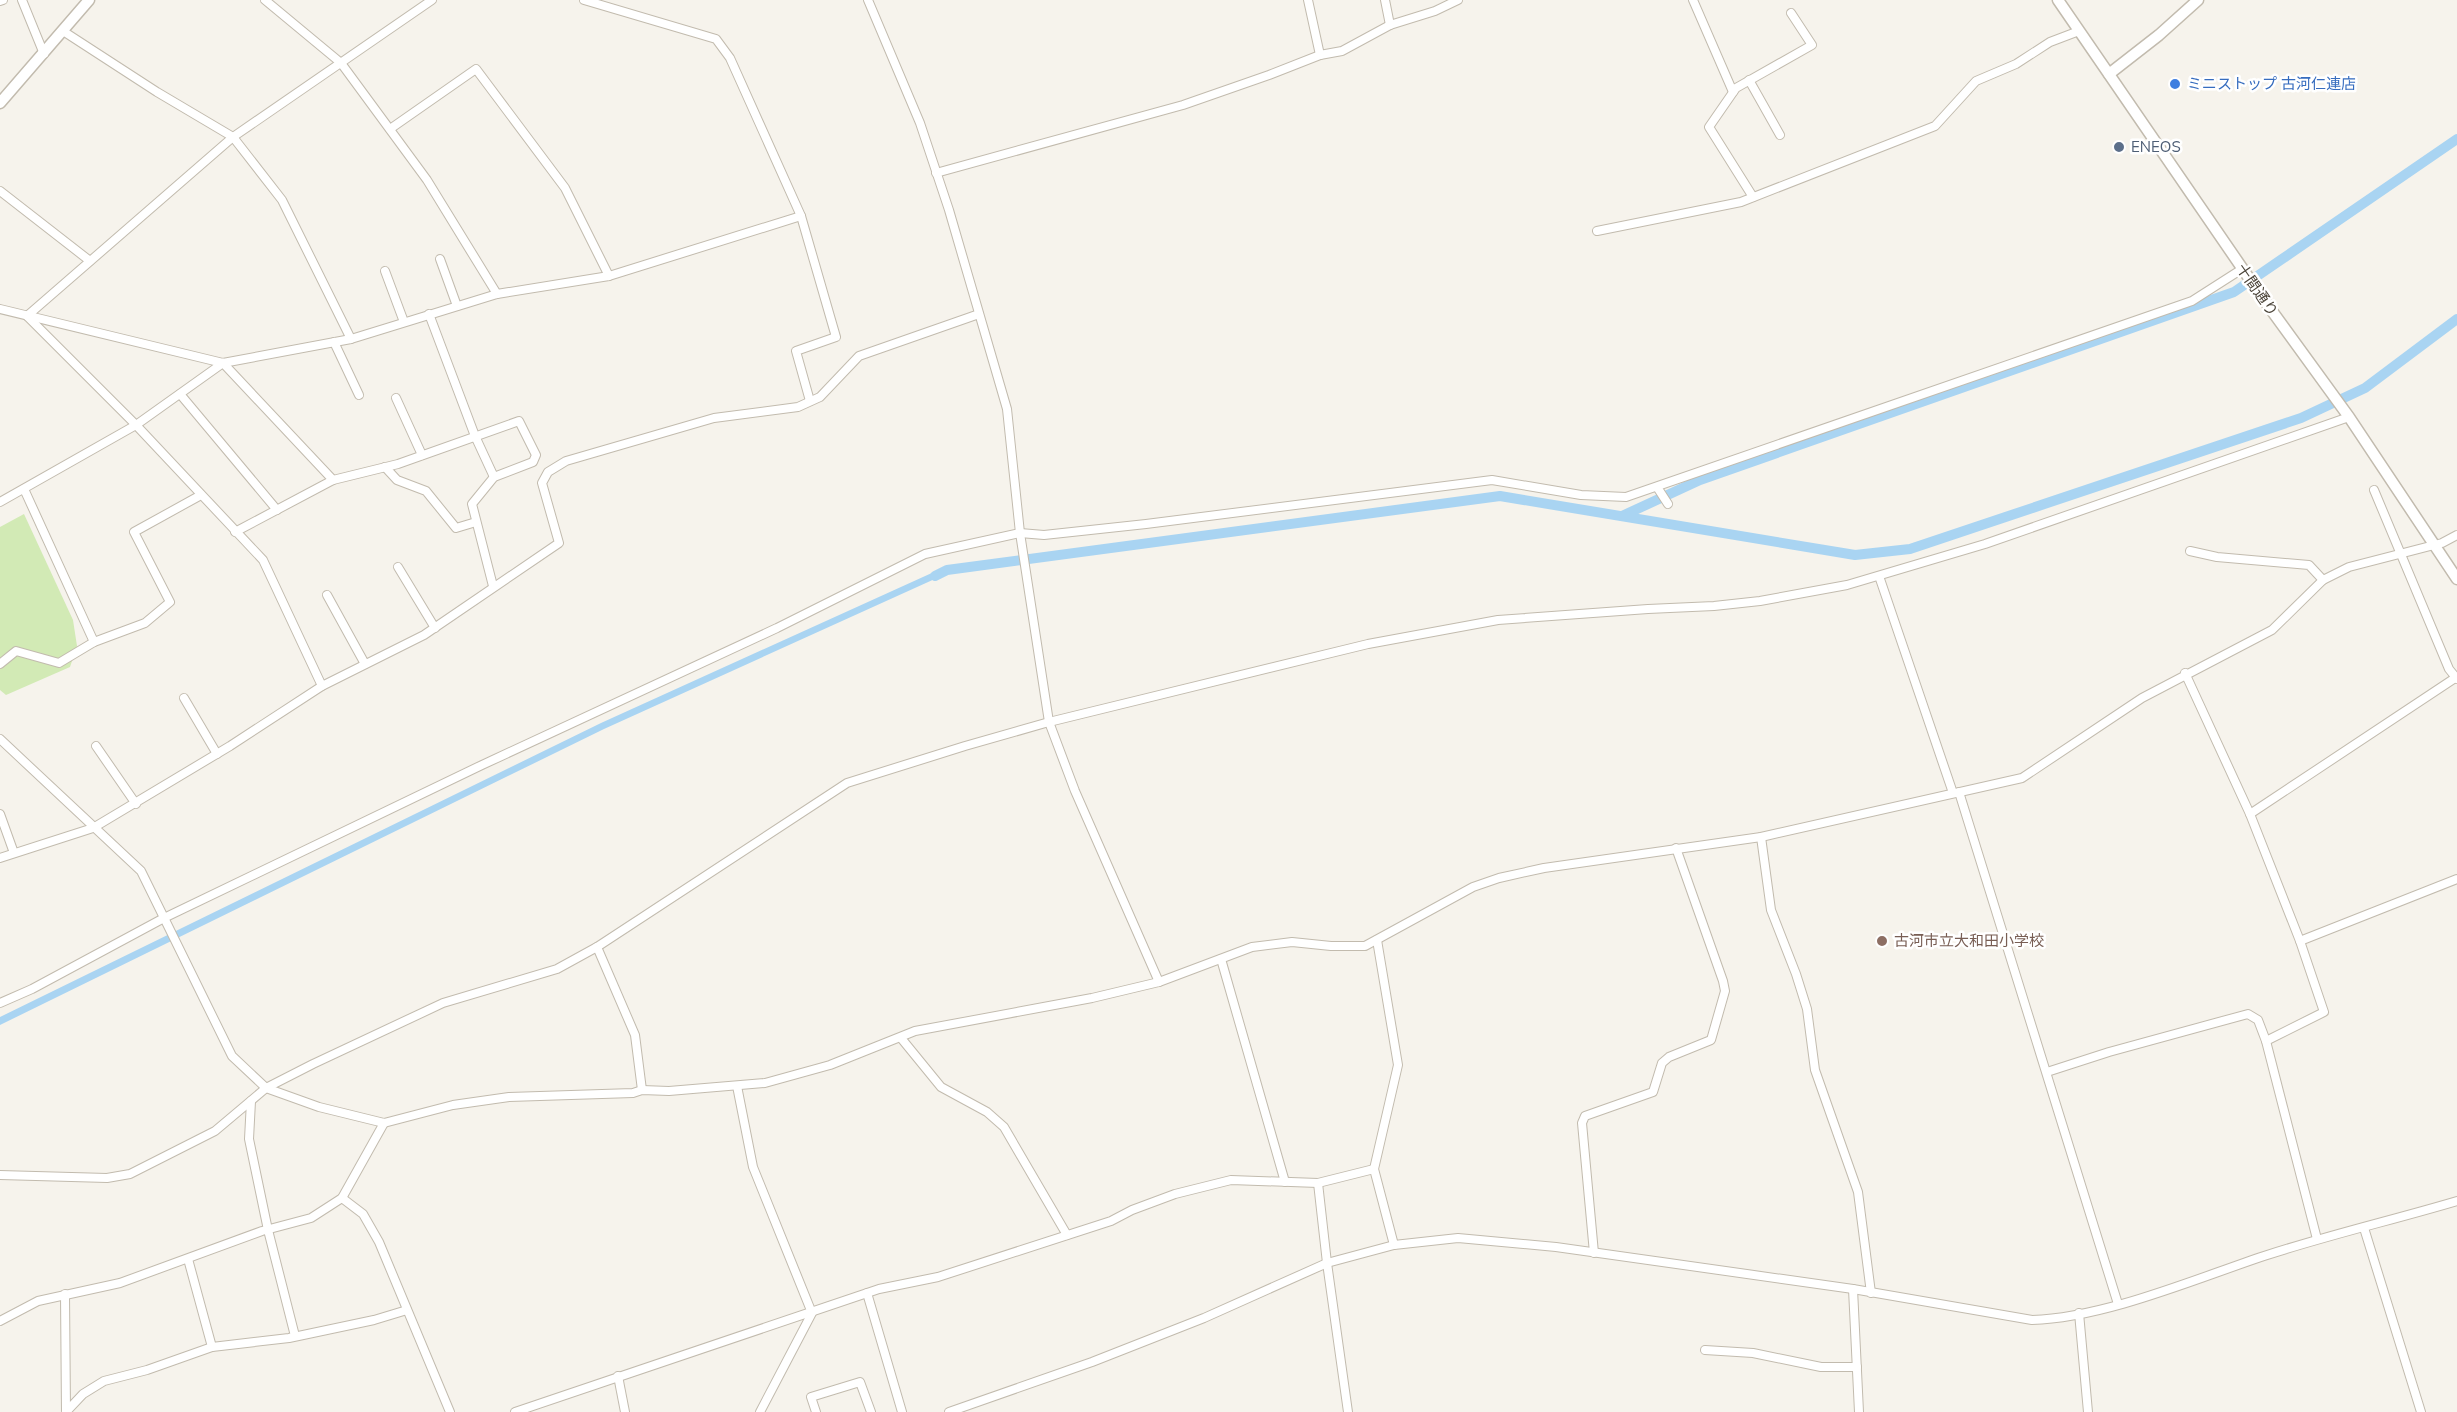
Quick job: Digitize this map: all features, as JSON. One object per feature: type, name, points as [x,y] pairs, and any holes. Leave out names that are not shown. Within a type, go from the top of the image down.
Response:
[{"type":"street","points":[[22,0],[44,54]]},
{"type":"street","points":[[0,103],[89,0]]},
{"type":"street","points":[[265,0],[341,63],[427,180],[497,294]]},
{"type":"street","points":[[27,316],[233,137],[432,0]]},
{"type":"street","points":[[584,0],[716,39],[730,58],[801,216],[836,337],[796,351],[810,401]]},
{"type":"street","points":[[868,0],[920,123],[1007,409],[1020,533],[1049,722],[1075,791],[1159,982]]},
{"type":"street","points":[[1308,0],[1320,55]]},
{"type":"street","points":[[1386,0],[1390,25]]},
{"type":"street","points":[[936,173],[1183,105],[1320,55],[1342,51],[1390,25],[1435,11],[1458,0]]},
{"type":"street","points":[[1693,0],[1733,92]]},
{"type":"street","name":"十間通り","points":[[2058,0],[2244,272],[2346,413],[2457,579]]},
{"type":"street","points":[[2109,74],[2159,35],[2198,0]]},
{"type":"street","points":[[1753,197],[1709,128],[1736,88],[1812,45],[1791,13]]},
{"type":"street","points":[[63,31],[233,137],[282,200],[351,339]]},
{"type":"street","points":[[1597,231],[1741,202],[1935,126],[1976,81],[2016,64],[2050,42],[2079,31]]},
{"type":"street","points":[[390,129],[476,69],[565,188],[609,276]]},
{"type":"street","points":[[1749,80],[1780,135]]},
{"type":"street","points":[[0,191],[90,261]]},
{"type":"street","points":[[0,309],[223,363],[351,339],[497,294],[609,276],[801,216]]},
{"type":"street","points":[[440,259],[457,306]]},
{"type":"street","points":[[385,271],[404,322]]},
{"type":"street","points":[[0,1003],[32,989],[164,918],[482,765],[777,628],[925,554],[1020,533],[1044,535],[1146,524],[1492,480],[1581,495],[1626,497],[2192,301],[2244,272]]},
{"type":"street","points":[[429,314],[475,436],[494,477]]},
{"type":"street","points":[[0,858],[93,828],[136,804],[322,686],[435,628],[493,586],[559,543],[543,483],[548,472],[566,461],[714,418],[798,407],[820,397],[859,356],[979,314]]},
{"type":"street","points":[[27,316],[136,425],[263,560],[322,686]]},
{"type":"street","points":[[334,342],[359,395]]},
{"type":"street","points":[[0,502],[136,425],[223,363]]},
{"type":"street","points":[[223,363],[333,480]]},
{"type":"street","points":[[180,394],[277,510]]},
{"type":"street","points":[[396,398],[422,455]]},
{"type":"street","points":[[0,1175],[107,1178],[130,1174],[214,1131],[266,1088],[443,1002],[557,969],[597,948],[847,783],[1049,722],[1368,644],[1498,620],[1760,601],[1847,585],[1985,544],[2346,413]]},
{"type":"street","points":[[235,532],[333,480],[385,467],[519,421],[536,455],[533,462],[494,477],[472,504],[493,586]]},
{"type":"street","points":[[385,467],[397,480],[426,491],[456,528],[476,522]]},
{"type":"street","points":[[1657,487],[1668,504]]},
{"type":"street","points":[[24,489],[94,642]]},
{"type":"street","points":[[2250,814],[2456,679],[2449,669],[2374,490]]},
{"type":"street","points":[[0,664],[16,651],[59,663],[94,642],[145,623],[170,602],[134,532],[201,495]]},
{"type":"street","points":[[0,739],[141,872],[232,1056],[266,1088],[319,1107],[384,1123],[453,1105],[509,1097],[633,1093],[642,1090],[669,1091],[765,1083],[830,1065],[915,1031],[1092,998],[1159,982],[1252,947],[1292,942],[1356,948],[1377,940],[1407,921],[1473,886],[1499,878],[1544,868],[1761,837],[2022,778],[2142,698],[2185,673],[2272,630],[2323,580],[2349,567],[2433,545],[2457,536]]},
{"type":"street","points":[[2190,551],[2217,557],[2309,565],[2323,580]]},
{"type":"street","points":[[398,567],[435,628]]},
{"type":"street","points":[[1879,576],[1956,793],[2047,1072],[2118,1304]]},
{"type":"street","points":[[327,595],[365,664]]},
{"type":"street","points":[[2185,673],[2250,814],[2300,941],[2324,1012],[2266,1041]]},
{"type":"street","points":[[184,698],[217,754]]},
{"type":"street","points":[[96,746],[136,804]]},
{"type":"street","points":[[0,814],[14,853]]},
{"type":"street","points":[[1761,837],[1771,910],[1799,982],[1807,1009],[1815,1070],[1858,1192],[1871,1293]]},
{"type":"street","points":[[1594,1252],[1582,1123],[1585,1116],[1653,1092],[1662,1063],[1711,1040],[1725,991],[1676,848]]},
{"type":"street","points":[[2300,941],[2457,879]]},
{"type":"street","points":[[1377,940],[1398,1065],[1374,1168],[1394,1245]]},
{"type":"street","points":[[597,948],[635,1035],[642,1090]]},
{"type":"street","points":[[1221,958],[1285,1182]]},
{"type":"street","points":[[2047,1072],[2109,1052],[2248,1014],[2258,1020],[2266,1041],[2317,1239]]},
{"type":"street","points":[[901,1038],[941,1087],[987,1112],[1004,1127],[1067,1235]]},
{"type":"street","points":[[737,1086],[753,1167],[812,1313],[760,1412]]},
{"type":"street","points":[[250,1101],[249,1139],[268,1230],[295,1336]]},
{"type":"street","points":[[0,1321],[38,1301],[120,1283],[268,1230],[311,1218],[342,1198],[384,1123]]},
{"type":"street","points":[[515,1412],[867,1293],[938,1277],[1111,1221],[1132,1210],[1175,1194],[1231,1180],[1318,1183],[1374,1168]]},
{"type":"street","points":[[1318,1183],[1348,1412]]},
{"type":"street","points":[[342,1198],[363,1214],[379,1242],[450,1412]]},
{"type":"street","points":[[949,1412],[1092,1362],[1204,1318],[1290,1282],[1327,1263],[1394,1245],[1458,1238],[1594,1252],[1853,1289],[2032,1320],[2054,1319],[2118,1304],[2317,1239],[2457,1201]]},
{"type":"street","points":[[2364,1228],[2421,1412]]},
{"type":"street","points":[[188,1259],[212,1347]]},
{"type":"street","points":[[1853,1289],[1859,1412]]},
{"type":"street","points":[[867,1293],[902,1412]]},
{"type":"street","points":[[65,1294],[66,1412]]},
{"type":"street","points":[[66,1412],[83,1394],[104,1381],[147,1370],[212,1347],[295,1336],[374,1320],[407,1310]]},
{"type":"street","points":[[2079,1313],[2088,1412]]},
{"type":"street","points":[[1705,1350],[1754,1353],[1821,1367],[1857,1367]]},
{"type":"street","points":[[618,1376],[625,1412]]},
{"type":"street","points":[[816,1412],[811,1397],[860,1382],[871,1412]]},
{"type":"green space","points":[[24,514],[73,620],[77,646],[70,667],[6,695],[0,690],[0,527]]},
{"type":"water","points":[[945,567],[948,573],[604,729],[0,1025],[0,1017],[601,723]]},
{"type":"waterway","points":[[1622,516],[1700,480],[2234,292],[2457,139]]},
{"type":"waterway","points":[[935,576],[947,570],[1500,496],[1855,555],[1910,549],[2301,418],[2365,388],[2457,319]]},
{"type":"place","name":"ミニストップ 古河仁連店","points":[[2175,84]]},
{"type":"place","name":"ENEOS","points":[[2119,147]]},
{"type":"place","name":"古河市立大和田小学校","points":[[1882,941]]}]
